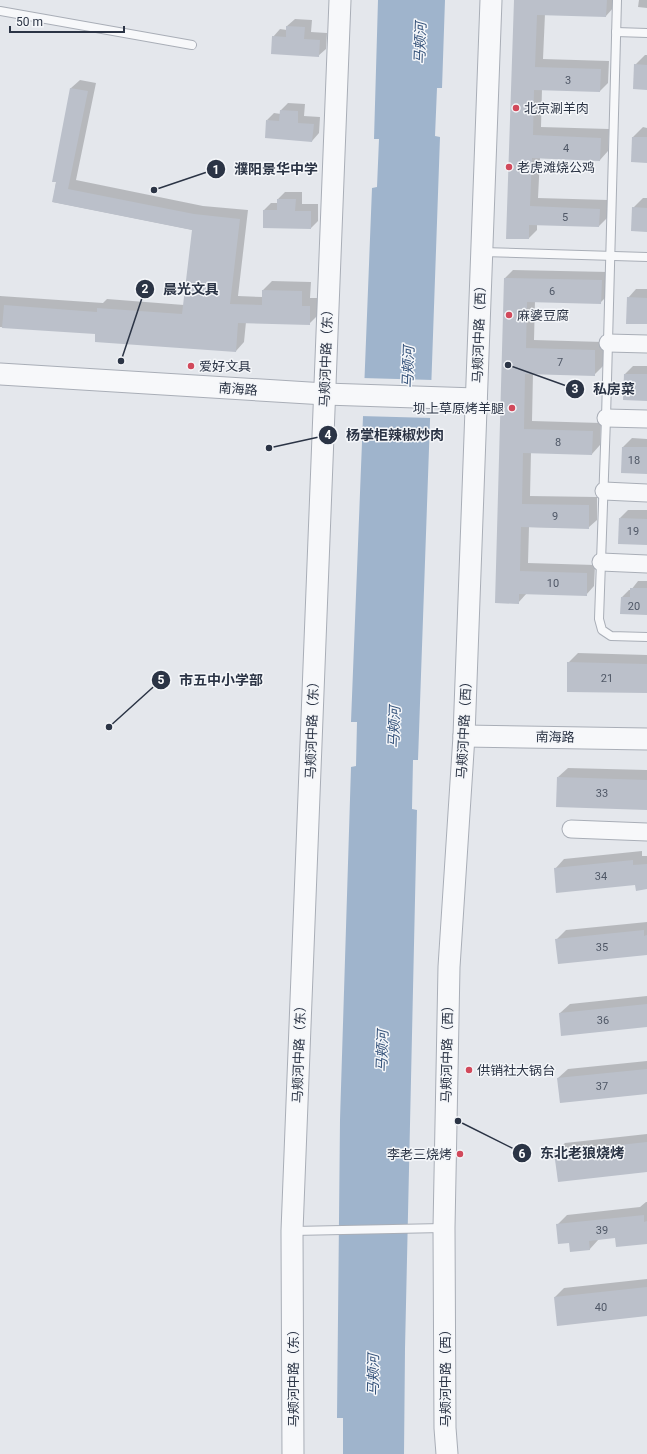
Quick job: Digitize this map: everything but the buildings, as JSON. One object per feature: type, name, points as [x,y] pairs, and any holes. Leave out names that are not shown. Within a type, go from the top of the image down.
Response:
[{"type":"street","name":"马颊河中路（东）","points":[[293,1454],[292,1231],[340,0]]},
{"type":"street","name":"马颊河中路（西）","points":[[447,1454],[445,1428],[444,1228],[449,967],[464,736],[491,0]]},
{"type":"street","points":[[608,343],[647,344]]},
{"type":"street","name":"南海路","points":[[0,374],[325,394],[476,400]]},
{"type":"street","points":[[606,418],[647,419]]},
{"type":"street","points":[[604,491],[647,493]]},
{"type":"street","points":[[601,562],[647,564]]},
{"type":"street","name":"南海路","points":[[464,736],[647,739]]},
{"type":"street","points":[[571,829],[647,832]]},
{"type":"lane","points":[[617,0],[611,256],[599,619],[602,630],[611,636],[647,637]]},
{"type":"lane","points":[[0,10],[192,46]]},
{"type":"lane","points":[[616,32],[647,33]]},
{"type":"lane","points":[[481,252],[647,257]]},
{"type":"lane","points":[[292,1231],[444,1228]]},
{"type":"water","name":"马颊河","points":[[378,0],[445,0],[442,88],[437,88],[435,136],[440,137],[418,760],[413,760],[412,809],[417,810],[404,1454],[343,1454],[343,1418],[337,1418],[340,1120],[351,767],[356,766],[357,722],[351,722],[372,188],[377,187],[379,139],[374,139]]},
{"type":"pier","points":[[362,378],[433,380],[432,418],[360,416]]},
{"type":"place","name":"北京涮羊肉","points":[[516,108]]},
{"type":"place","name":"老虎滩烧公鸡","points":[[509,167]]},
{"type":"place","name":"濮阳景华中学","points":[[154,190]]},
{"type":"place","name":"麻婆豆腐","points":[[509,315]]},
{"type":"place","name":"晨光文具","points":[[121,361]]},
{"type":"place","name":"私房菜","points":[[508,365]]},
{"type":"place","name":"爱好文具","points":[[191,366]]},
{"type":"place","name":"坝上草原烤羊腿","points":[[512,408]]},
{"type":"place","name":"杨掌柜辣椒炒肉","points":[[269,448]]},
{"type":"place","name":"市五中小学部","points":[[109,727]]},
{"type":"place","name":"供销社大锅台","points":[[469,1070]]},
{"type":"place","name":"东北老狼烧烤","points":[[458,1121]]},
{"type":"place","name":"李老三烧烤","points":[[460,1154]]}]
